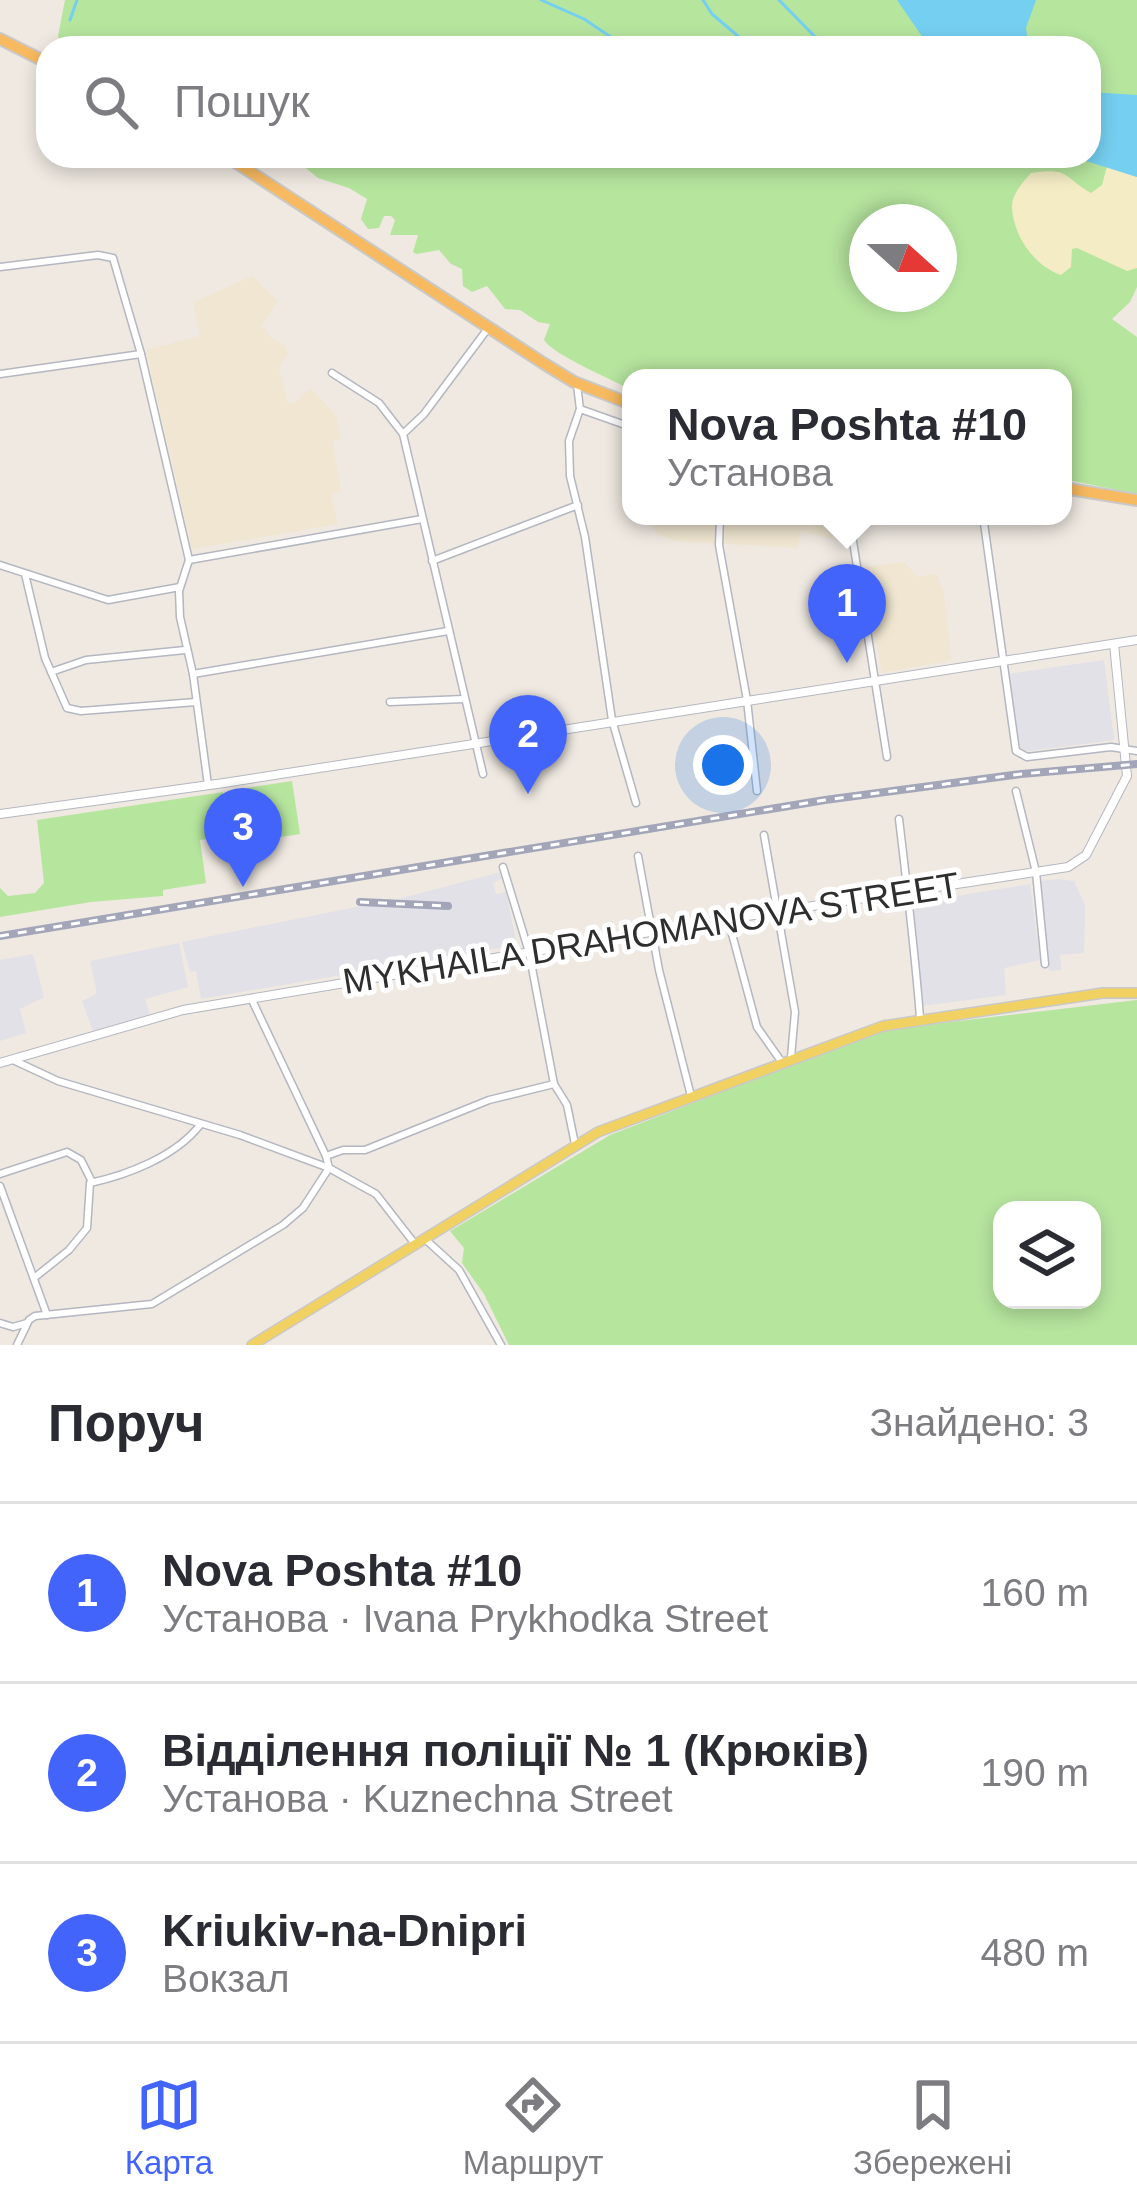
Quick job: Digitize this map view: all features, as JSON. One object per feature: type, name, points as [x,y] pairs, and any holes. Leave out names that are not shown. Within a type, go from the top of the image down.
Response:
[{"type":"highway","points":[[0,39],[36,57]]},
{"type":"highway","points":[[244,168],[577,383],[622,400]]},
{"type":"highway","points":[[1072,489],[1137,500]]},
{"type":"main road","points":[[0,814],[1137,640]]},
{"type":"main road","name":"MYKHAILA DRAHOMANOVA STREET","points":[[0,1063],[183,1010],[779,910],[1068,867],[1086,855],[1127,776],[1131,751],[1114,644]]},
{"type":"main road","points":[[252,1345],[575,1144],[691,1096],[883,1026],[1103,993],[1137,993]]},
{"type":"street","points":[[0,267],[98,255],[113,258],[141,354],[189,560],[180,587],[185,650],[193,674],[208,785]]},
{"type":"street","points":[[403,434],[424,414],[489,328]]},
{"type":"street","points":[[0,374],[141,354]]},
{"type":"street","points":[[332,374],[379,403],[403,434],[483,774]]},
{"type":"street","points":[[577,383],[580,409],[568,458],[612,720],[636,803]]},
{"type":"street","points":[[580,409],[622,424]]},
{"type":"street","points":[[432,561],[578,506]]},
{"type":"street","points":[[189,560],[422,519]]},
{"type":"street","points":[[721,525],[724,581],[747,700],[758,791]]},
{"type":"street","points":[[850,525],[887,757]]},
{"type":"street","points":[[984,525],[1013,746],[1027,758],[1111,747],[1131,751]]},
{"type":"street","points":[[0,566],[108,600],[180,587]]},
{"type":"street","points":[[25,574],[51,672],[68,708],[196,702]]},
{"type":"street","points":[[193,674],[448,631]]},
{"type":"street","points":[[51,672],[86,661],[185,650]]},
{"type":"street","points":[[390,702],[464,699]]},
{"type":"street","points":[[1016,791],[1036,872],[1045,964]]},
{"type":"street","points":[[899,818],[920,1018]]},
{"type":"street","points":[[764,835],[795,1012],[786,1059]]},
{"type":"street","points":[[638,856],[691,1096]]},
{"type":"street","points":[[503,866],[530,952],[554,1084],[567,1105],[575,1144]]},
{"type":"street","points":[[728,919],[757,1028],[786,1059]]},
{"type":"street","points":[[2,1325],[18,1342],[35,1316],[152,1304],[284,1225],[303,1208],[329,1168],[251,998]]},
{"type":"street","points":[[14,1060],[58,1081],[279,1148],[372,1190],[420,1242],[459,1270],[501,1345]]},
{"type":"street","points":[[326,1156],[365,1150],[489,1100],[554,1084]]},
{"type":"street","points":[[34,1278],[69,1250],[87,1228],[92,1182],[156,1159],[200,1125]]},
{"type":"street","points":[[0,1174],[72,1153],[85,1165],[92,1182]]},
{"type":"street","points":[[0,1186],[46,1315]]},
{"type":"street","points":[[2,1325],[27,1323]]},
{"type":"shaded area","points":[[252,276],[278,301],[259,329],[265,327],[288,353],[279,368],[287,402],[293,404],[310,388],[335,414],[341,438],[332,441],[341,491],[331,494],[338,524],[192,549],[146,350],[200,336],[194,302]]},
{"type":"shaded area","points":[[652,525],[842,525],[843,537],[801,531],[797,548],[676,541],[658,534]]},
{"type":"shaded area","points":[[904,562],[917,577],[937,574],[944,593],[951,660],[882,673],[863,567]]},
{"type":"shaded area","points":[[1104,660],[1114,740],[1021,752],[1008,674]]},
{"type":"shaded area","points":[[501,872],[503,878],[493,883],[496,894],[506,892],[517,945],[201,999],[196,971],[190,972],[182,942],[361,906],[397,905],[398,899]]},
{"type":"shaded area","points":[[1041,881],[1074,881],[1085,905],[1084,953],[1060,955],[1061,970],[1049,971]]},
{"type":"shaded area","points":[[1030,884],[1040,960],[1004,968],[1006,995],[922,1006],[913,903]]},
{"type":"shaded area","points":[[179,943],[188,987],[145,999],[150,1015],[93,1031],[82,1001],[97,993],[90,961]]},
{"type":"shaded area","points":[[33,954],[44,997],[20,1009],[26,1033],[0,1041],[0,960]]},
{"type":"green space","points":[[65,0],[1137,0],[1137,287],[1130,302],[1112,319],[1137,337],[1137,494],[1072,481],[1072,369],[622,369],[622,385],[549,346],[544,340],[550,324],[520,310],[505,309],[487,286],[472,292],[463,286],[462,269],[439,250],[413,252],[418,235],[390,235],[395,220],[391,216],[384,216],[379,228],[368,229],[361,219],[367,199],[318,178],[306,168],[1101,168],[1101,36],[58,36]]},
{"type":"green space","points":[[292,781],[300,834],[281,837],[279,828],[241,834],[233,790]]},
{"type":"green space","points":[[223,792],[229,836],[200,840],[206,883],[163,890],[163,896],[0,917],[0,888],[8,896],[35,893],[44,883],[37,820]]},
{"type":"green space","points":[[1137,1000],[1137,1345],[509,1345],[484,1294],[462,1263],[464,1248],[450,1231],[610,1135],[882,1030]]},
{"type":"sand","points":[[1107,166],[1137,177],[1137,268],[1127,271],[1077,248],[1072,249],[1071,267],[1061,275],[1051,271],[1021,238],[1013,218],[1016,193],[1031,173],[1053,171],[1091,193],[1102,185]]},
{"type":"water","points":[[897,0],[1036,0],[1027,36],[922,36]]},
{"type":"water","points":[[1101,93],[1137,95],[1137,177],[1101,166]]},
{"type":"waterway","points":[[70,20],[77,0]]},
{"type":"waterway","points":[[541,0],[609,36]]},
{"type":"waterway","points":[[703,0],[738,36]]},
{"type":"waterway","points":[[779,0],[814,36]]},
{"type":"railway","points":[[0,936],[825,800],[1137,764]]},
{"type":"railway","points":[[360,902],[448,906]]},
{"type":"place","name":"Nova Poshta #10","points":[[847,663]]},
{"type":"place","name":"Відділення поліції № 1 (Крюків)","points":[[528,794]]},
{"type":"place","name":"Kriukiv-na-Dnipri","points":[[243,887]]}]
